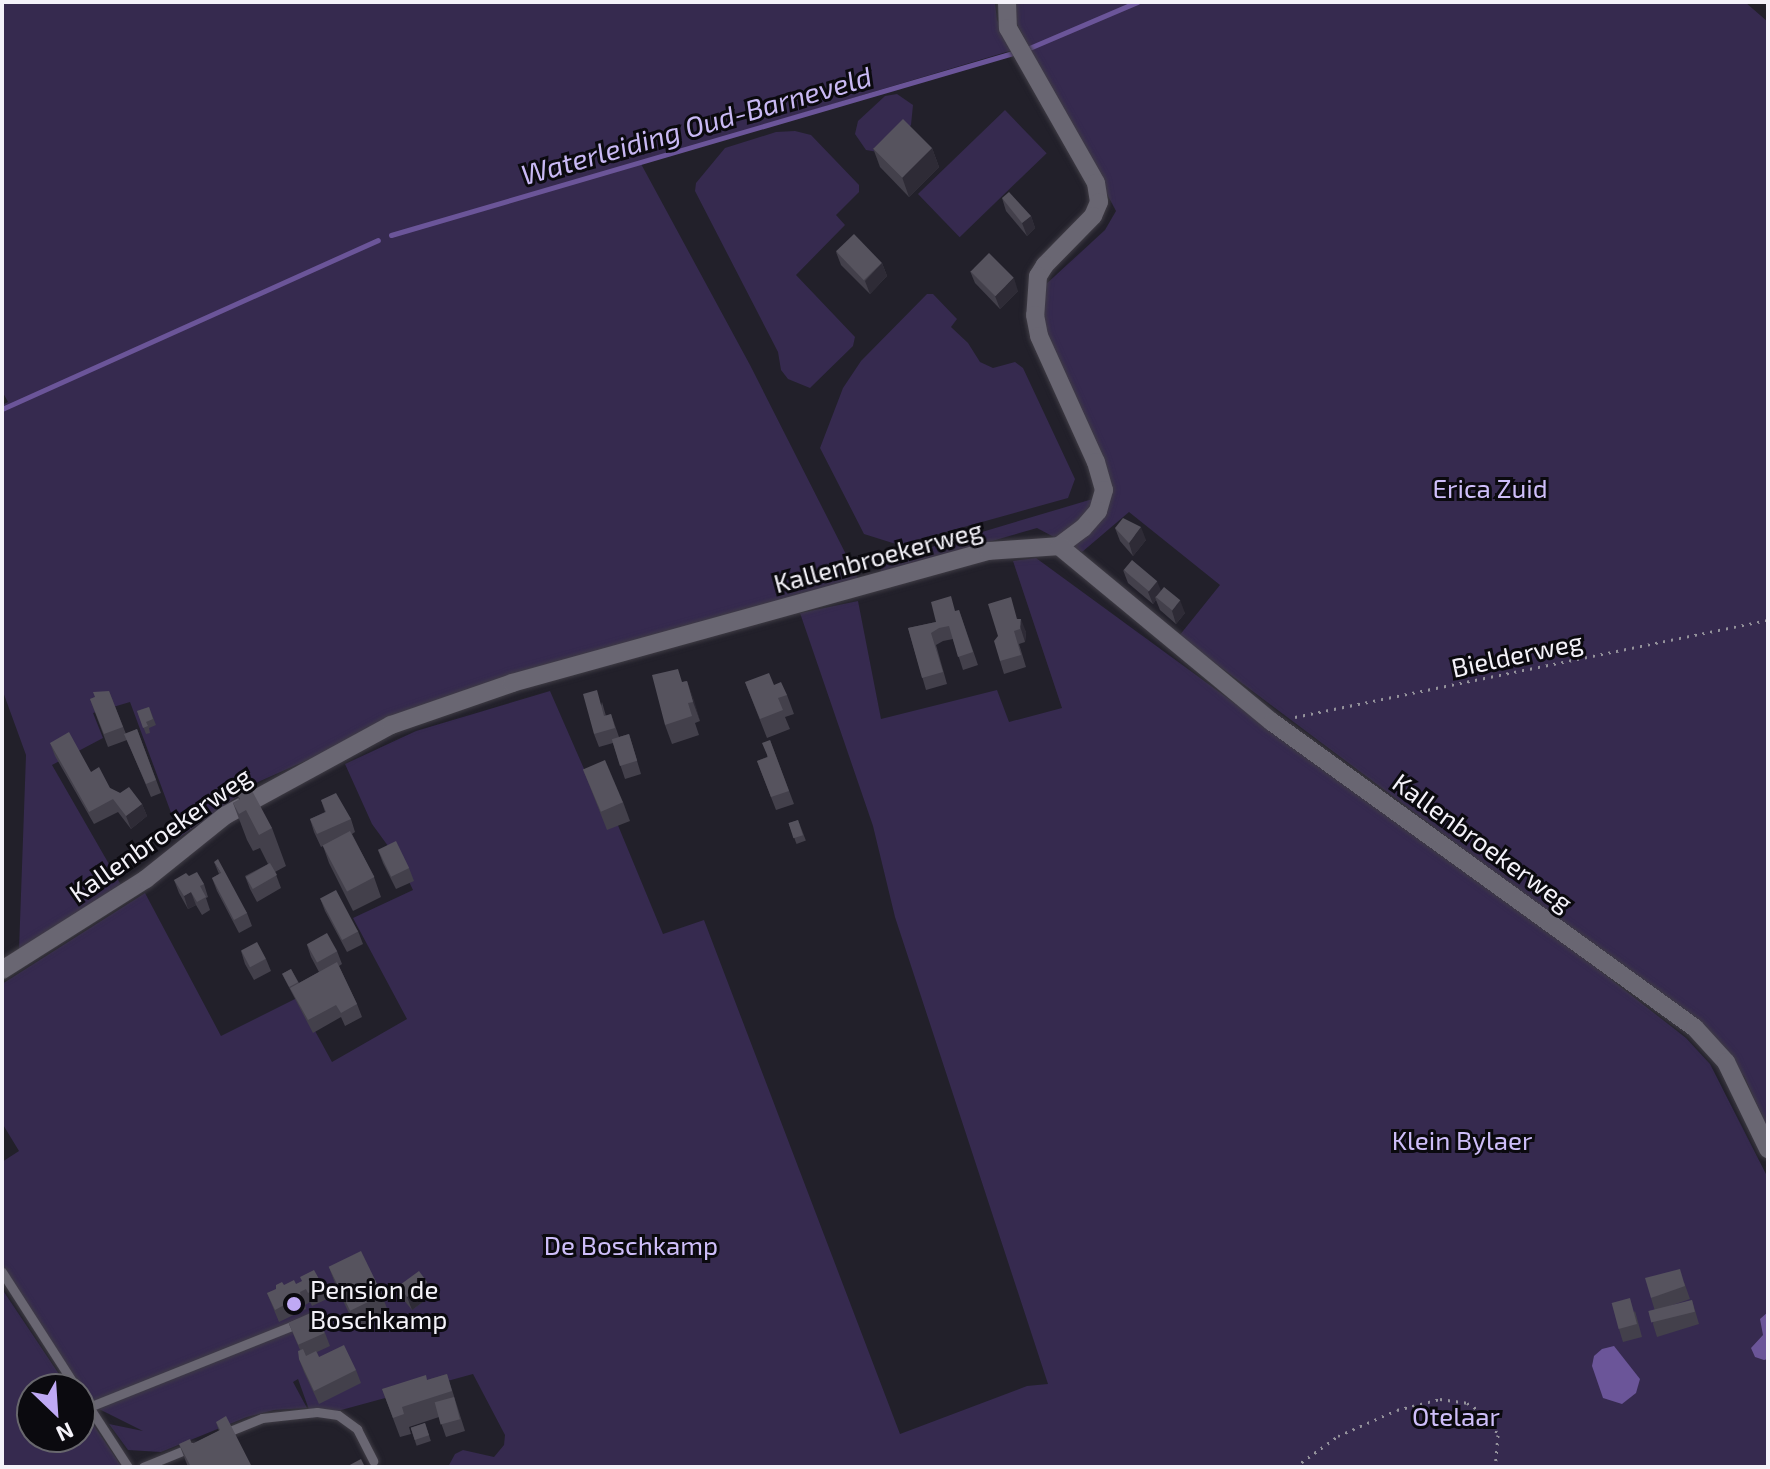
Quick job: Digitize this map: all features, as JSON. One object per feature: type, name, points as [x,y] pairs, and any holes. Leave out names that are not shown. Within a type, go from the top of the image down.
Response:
[{"type":"street","points":[[1007,2],[1008,28],[1096,183],[1099,202],[1093,216],[1038,276],[1035,315],[1039,336],[1096,462],[1104,490],[1098,511],[1059,546]]},
{"type":"street","name":"Kallenbroekerweg","points":[[2,970],[146,879],[226,815],[391,725],[512,683],[988,551],[1059,546],[1272,722],[1695,1028],[1726,1062],[1768,1149]]},
{"type":"lane","points":[[2,1272],[67,1373]]},
{"type":"lane","points":[[96,1404],[317,1316]]},
{"type":"lane","points":[[143,1467],[262,1418],[317,1412],[338,1415],[357,1429],[373,1461]]},
{"type":"lane","points":[[96,1418],[128,1467]]},
{"type":"path","name":"Bielderweg","points":[[1272,722],[1768,620]]},
{"type":"path","points":[[1295,1467],[1338,1436],[1397,1410],[1440,1399],[1467,1403],[1489,1416],[1498,1435],[1495,1467]]},
{"type":"green space","points":[[2,2],[995,2],[997,20],[1013,50],[640,162],[750,365],[859,580],[413,713],[258,782],[180,837],[130,702],[93,713],[103,738],[52,765],[121,885],[19,950],[26,755],[2,689],[2,405],[8,402],[2,391]]},
{"type":"green space","name":"Erica Zuid","points":[[1013,2],[1745,2],[1768,22],[1768,1129],[1744,1076],[1610,959],[1179,636],[1220,585],[1129,512],[1082,552],[1037,528],[882,573],[878,563],[1096,498],[1113,489],[1055,371],[1039,306],[1044,286],[1105,230],[1116,211],[1009,9]]},
{"type":"green space","points":[[897,94],[913,105],[911,125],[889,148],[878,152],[866,150],[855,134],[858,121],[885,96]]},
{"type":"green space","points":[[1005,110],[1047,153],[960,237],[918,194]]},
{"type":"green space","points":[[795,131],[811,135],[859,185],[859,192],[836,215],[845,225],[796,275],[855,337],[853,346],[810,388],[788,379],[781,370],[778,352],[695,191],[696,183],[725,148],[776,132]]},
{"type":"green space","points":[[927,294],[933,294],[957,319],[951,327],[968,343],[980,362],[993,368],[1015,362],[1023,368],[1075,479],[1068,498],[899,545],[864,534],[820,448],[843,388],[861,361]]},
{"type":"green space","points":[[1036,558],[1594,966],[1686,1038],[1710,1064],[1768,1178],[1768,1467],[448,1467],[455,1454],[463,1450],[494,1457],[504,1445],[505,1435],[473,1374],[312,1418],[298,1379],[293,1382],[307,1408],[274,1410],[247,1417],[161,1452],[128,1450],[109,1424],[143,1431],[96,1408],[96,1373],[72,1373],[2,1267],[2,1162],[19,1151],[2,1123],[2,984],[145,893],[221,1036],[297,998],[332,1062],[407,1019],[353,918],[413,890],[399,861],[372,824],[345,764],[416,731],[550,691],[609,826],[617,823],[663,934],[704,920],[900,1434],[1027,1386],[1048,1384],[895,917],[873,826],[800,613],[858,601],[881,719],[997,690],[1009,722],[1062,708],[1013,561]]},
{"type":"green space","points":[[2,1289],[58,1373],[16,1373],[16,1453],[96,1453],[96,1429],[122,1467],[2,1467]]},
{"type":"shaded area","points":[[1768,1312],[1768,1359],[1764,1360],[1755,1357],[1751,1348],[1763,1335],[1760,1319]]},
{"type":"shaded area","points":[[1614,1346],[1640,1379],[1636,1393],[1622,1404],[1603,1398],[1592,1366],[1594,1356],[1602,1349]]},
{"type":"building","points":[[903,119],[932,148],[902,178],[873,149]]},
{"type":"building","points":[[1009,192],[1031,216],[1022,223],[1002,198]]},
{"type":"building","points":[[854,234],[882,263],[864,280],[836,251]]},
{"type":"building","points":[[989,253],[1014,278],[995,296],[971,271]]},
{"type":"building","points":[[1123,518],[1141,527],[1129,543],[1115,528]]},
{"type":"building","points":[[1132,560],[1157,581],[1149,591],[1124,570]]},
{"type":"building","points":[[1164,587],[1180,600],[1172,610],[1156,597]]},
{"type":"building","points":[[951,596],[973,652],[958,657],[949,626],[939,628],[931,633],[943,672],[922,678],[908,628],[936,622],[931,602]]},
{"type":"building","points":[[1011,597],[1017,619],[1021,619],[1020,629],[1014,631],[1021,655],[1000,661],[994,641],[998,636],[988,604]]},
{"type":"building","points":[[678,669],[682,682],[687,681],[693,702],[688,703],[692,716],[665,725],[652,675]]},
{"type":"building","points":[[769,673],[774,685],[781,682],[787,695],[778,698],[783,710],[760,719],[745,682]]},
{"type":"building","points":[[597,690],[604,716],[611,714],[615,728],[594,734],[583,694]]},
{"type":"building","points":[[109,691],[123,727],[104,734],[90,699],[95,697],[93,692]]},
{"type":"building","points":[[149,707],[153,719],[146,722],[148,726],[143,728],[137,711]]},
{"type":"building","points":[[137,729],[156,780],[146,784],[124,734]]},
{"type":"building","points":[[69,732],[91,772],[99,767],[110,788],[120,793],[129,787],[142,804],[126,816],[113,799],[89,812],[50,743]]},
{"type":"building","points":[[629,734],[637,761],[620,766],[612,739]]},
{"type":"building","points":[[770,740],[789,791],[771,797],[757,761],[768,757],[762,743]]},
{"type":"building","points":[[605,760],[623,802],[601,812],[583,769]]},
{"type":"building","points":[[250,787],[272,828],[259,835],[246,810],[239,814],[233,803],[240,799],[237,794]]},
{"type":"building","points":[[336,793],[351,819],[317,834],[310,819],[326,812],[321,800]]},
{"type":"building","points":[[798,820],[803,835],[793,838],[788,823]]},
{"type":"building","points":[[350,831],[374,877],[347,891],[323,846]]},
{"type":"building","points":[[396,841],[409,868],[391,877],[378,850]]},
{"type":"building","points":[[218,859],[247,913],[234,920],[212,878],[221,873],[214,862]]},
{"type":"building","points":[[270,863],[277,875],[253,889],[246,877]]},
{"type":"building","points":[[197,872],[204,884],[200,886],[206,897],[197,902],[191,892],[184,896],[174,880],[186,873],[189,876]]},
{"type":"building","points":[[336,890],[358,931],[342,940],[320,898]]},
{"type":"building","points":[[327,933],[337,951],[317,963],[307,944]]},
{"type":"building","points":[[257,942],[266,959],[250,967],[241,950]]},
{"type":"building","points":[[337,962],[357,1004],[341,1013],[336,1005],[308,1020],[290,988]]},
{"type":"building","points":[[291,969],[298,982],[289,987],[282,974]]},
{"type":"building","points":[[361,1251],[382,1295],[350,1311],[329,1267]]},
{"type":"building","points":[[1680,1269],[1685,1286],[1651,1298],[1645,1278]]},
{"type":"building","points":[[314,1270],[323,1286],[308,1293],[306,1289],[300,1292],[301,1296],[275,1310],[267,1293],[282,1282],[284,1285],[294,1280],[296,1284],[302,1281],[300,1277]]},
{"type":"building","points":[[419,1271],[427,1282],[407,1297],[399,1286]]},
{"type":"building","points":[[1630,1298],[1637,1324],[1619,1329],[1612,1303]]},
{"type":"building","points":[[1692,1300],[1695,1312],[1651,1323],[1648,1311]]},
{"type":"building","points":[[315,1311],[325,1333],[298,1345],[289,1323]]},
{"type":"building","points":[[344,1345],[356,1370],[314,1391],[298,1351],[303,1349],[306,1356],[316,1351],[319,1357]]},
{"type":"building","points":[[447,1374],[452,1391],[402,1407],[404,1414],[393,1418],[382,1389],[426,1375],[427,1380]]},
{"type":"building","points":[[454,1397],[460,1419],[441,1424],[435,1402]]},
{"type":"building","points":[[226,1416],[252,1467],[191,1467],[179,1444],[190,1439],[192,1444],[220,1430],[216,1422]]},
{"type":"building","points":[[425,1423],[429,1435],[415,1440],[411,1428]]},
{"type":"building","points":[[361,1459],[365,1467],[346,1467]]},
{"type":"waterway","name":"Waterleiding Oud-Barneveld","points":[[1027,49],[1137,2]]},
{"type":"waterway","name":"Waterleiding Oud-Barneveld","points":[[391,235],[1013,53]]},
{"type":"waterway","name":"Waterleiding Oud-Barneveld","points":[[2,409],[378,240]]},
{"type":"place","name":"Pension de Boschkamp","points":[[294,1304]]},
{"type":"park label","name":"Klein Bylaer","points":[[1462,1140]]},
{"type":"park label","name":"De Boschkamp","points":[[631,1245]]},
{"type":"park label","name":"Otelaar","points":[[1456,1416]]}]
